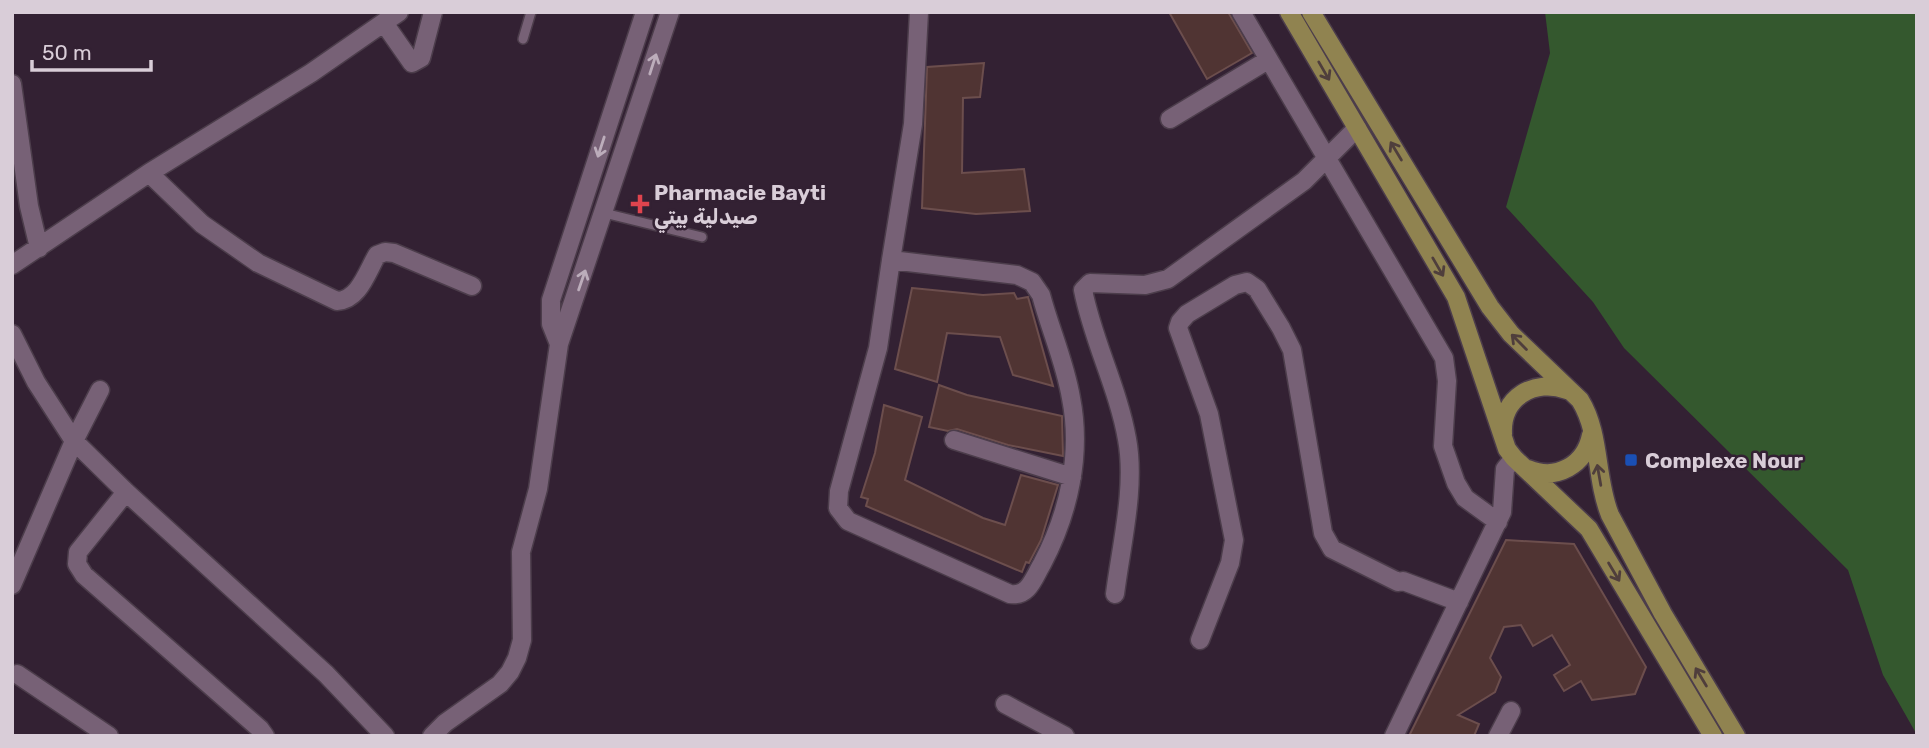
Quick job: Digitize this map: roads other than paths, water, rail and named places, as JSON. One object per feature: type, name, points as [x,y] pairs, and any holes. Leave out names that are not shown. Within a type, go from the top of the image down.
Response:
[{"type":"main road","points":[[1289,12],[1456,297],[1503,437],[1518,462],[1589,529],[1713,736]]},
{"type":"main road","points":[[1311,12],[1490,306],[1511,334],[1580,400],[1588,413],[1603,499],[1610,515],[1663,614],[1736,736]]},
{"type":"main road","points":[[1503,437],[1505,416],[1516,397],[1535,387],[1557,386],[1567,390]]},
{"type":"main road","points":[[1518,462],[1540,473],[1550,474],[1568,468],[1588,447],[1591,428]]},
{"type":"street","points":[[12,265],[149,173],[312,73],[391,18],[412,63],[417,62],[421,58],[433,12]]},
{"type":"street","points":[[559,344],[551,324],[551,300],[645,12]]},
{"type":"street","points":[[432,736],[445,723],[500,684],[517,658],[522,640],[521,552],[538,489],[559,344],[670,12]]},
{"type":"street","points":[[891,260],[1017,275],[1025,277],[1041,295],[1071,397],[1075,424],[1072,477],[1065,506],[1044,560],[1027,590],[1020,595],[1006,593],[848,521],[842,516],[837,499],[878,348],[891,260],[913,124],[919,12]]},
{"type":"street","points":[[1241,12],[1444,358],[1447,381],[1443,446],[1456,483],[1465,498],[1498,522]]},
{"type":"street","points":[[1170,119],[1268,60]]},
{"type":"street","points":[[12,84],[29,206],[39,248]]},
{"type":"street","points":[[1115,594],[1130,467],[1119,406],[1083,290],[1090,283],[1145,285],[1168,279],[1304,181],[1357,128]]},
{"type":"street","points":[[149,173],[202,225],[258,263],[337,301],[346,300],[355,294],[377,255],[385,252],[394,253],[472,286]]},
{"type":"street","points":[[12,197],[29,206]]},
{"type":"street","points":[[576,225],[597,234]]},
{"type":"street","points":[[1200,640],[1230,563],[1234,540],[1209,414],[1178,328],[1187,314],[1241,282],[1252,284],[1257,289],[1292,350],[1327,543],[1342,555],[1398,582],[1400,587],[1455,609]]},
{"type":"street","points":[[12,334],[36,382],[74,441],[126,492],[326,674],[384,736]]},
{"type":"street","points":[[12,586],[74,441],[100,390]]},
{"type":"street","points":[[954,440],[1072,477]]},
{"type":"street","points":[[1394,736],[1498,522],[1502,512],[1505,469],[1518,462]]},
{"type":"street","points":[[126,492],[78,552],[77,565],[84,575],[265,736]]},
{"type":"street","points":[[17,674],[109,736]]},
{"type":"street","points":[[1005,704],[1065,736]]},
{"type":"street","points":[[1498,736],[1511,711]]},
{"type":"lane","points":[[523,39],[531,12]]},
{"type":"lane","points":[[604,214],[702,237]]},
{"type":"place","name":"Pharmacie Bayti صيدلية بيتي","points":[[640,204]]},
{"type":"place","name":"Complexe Nour","points":[[1631,460]]}]
